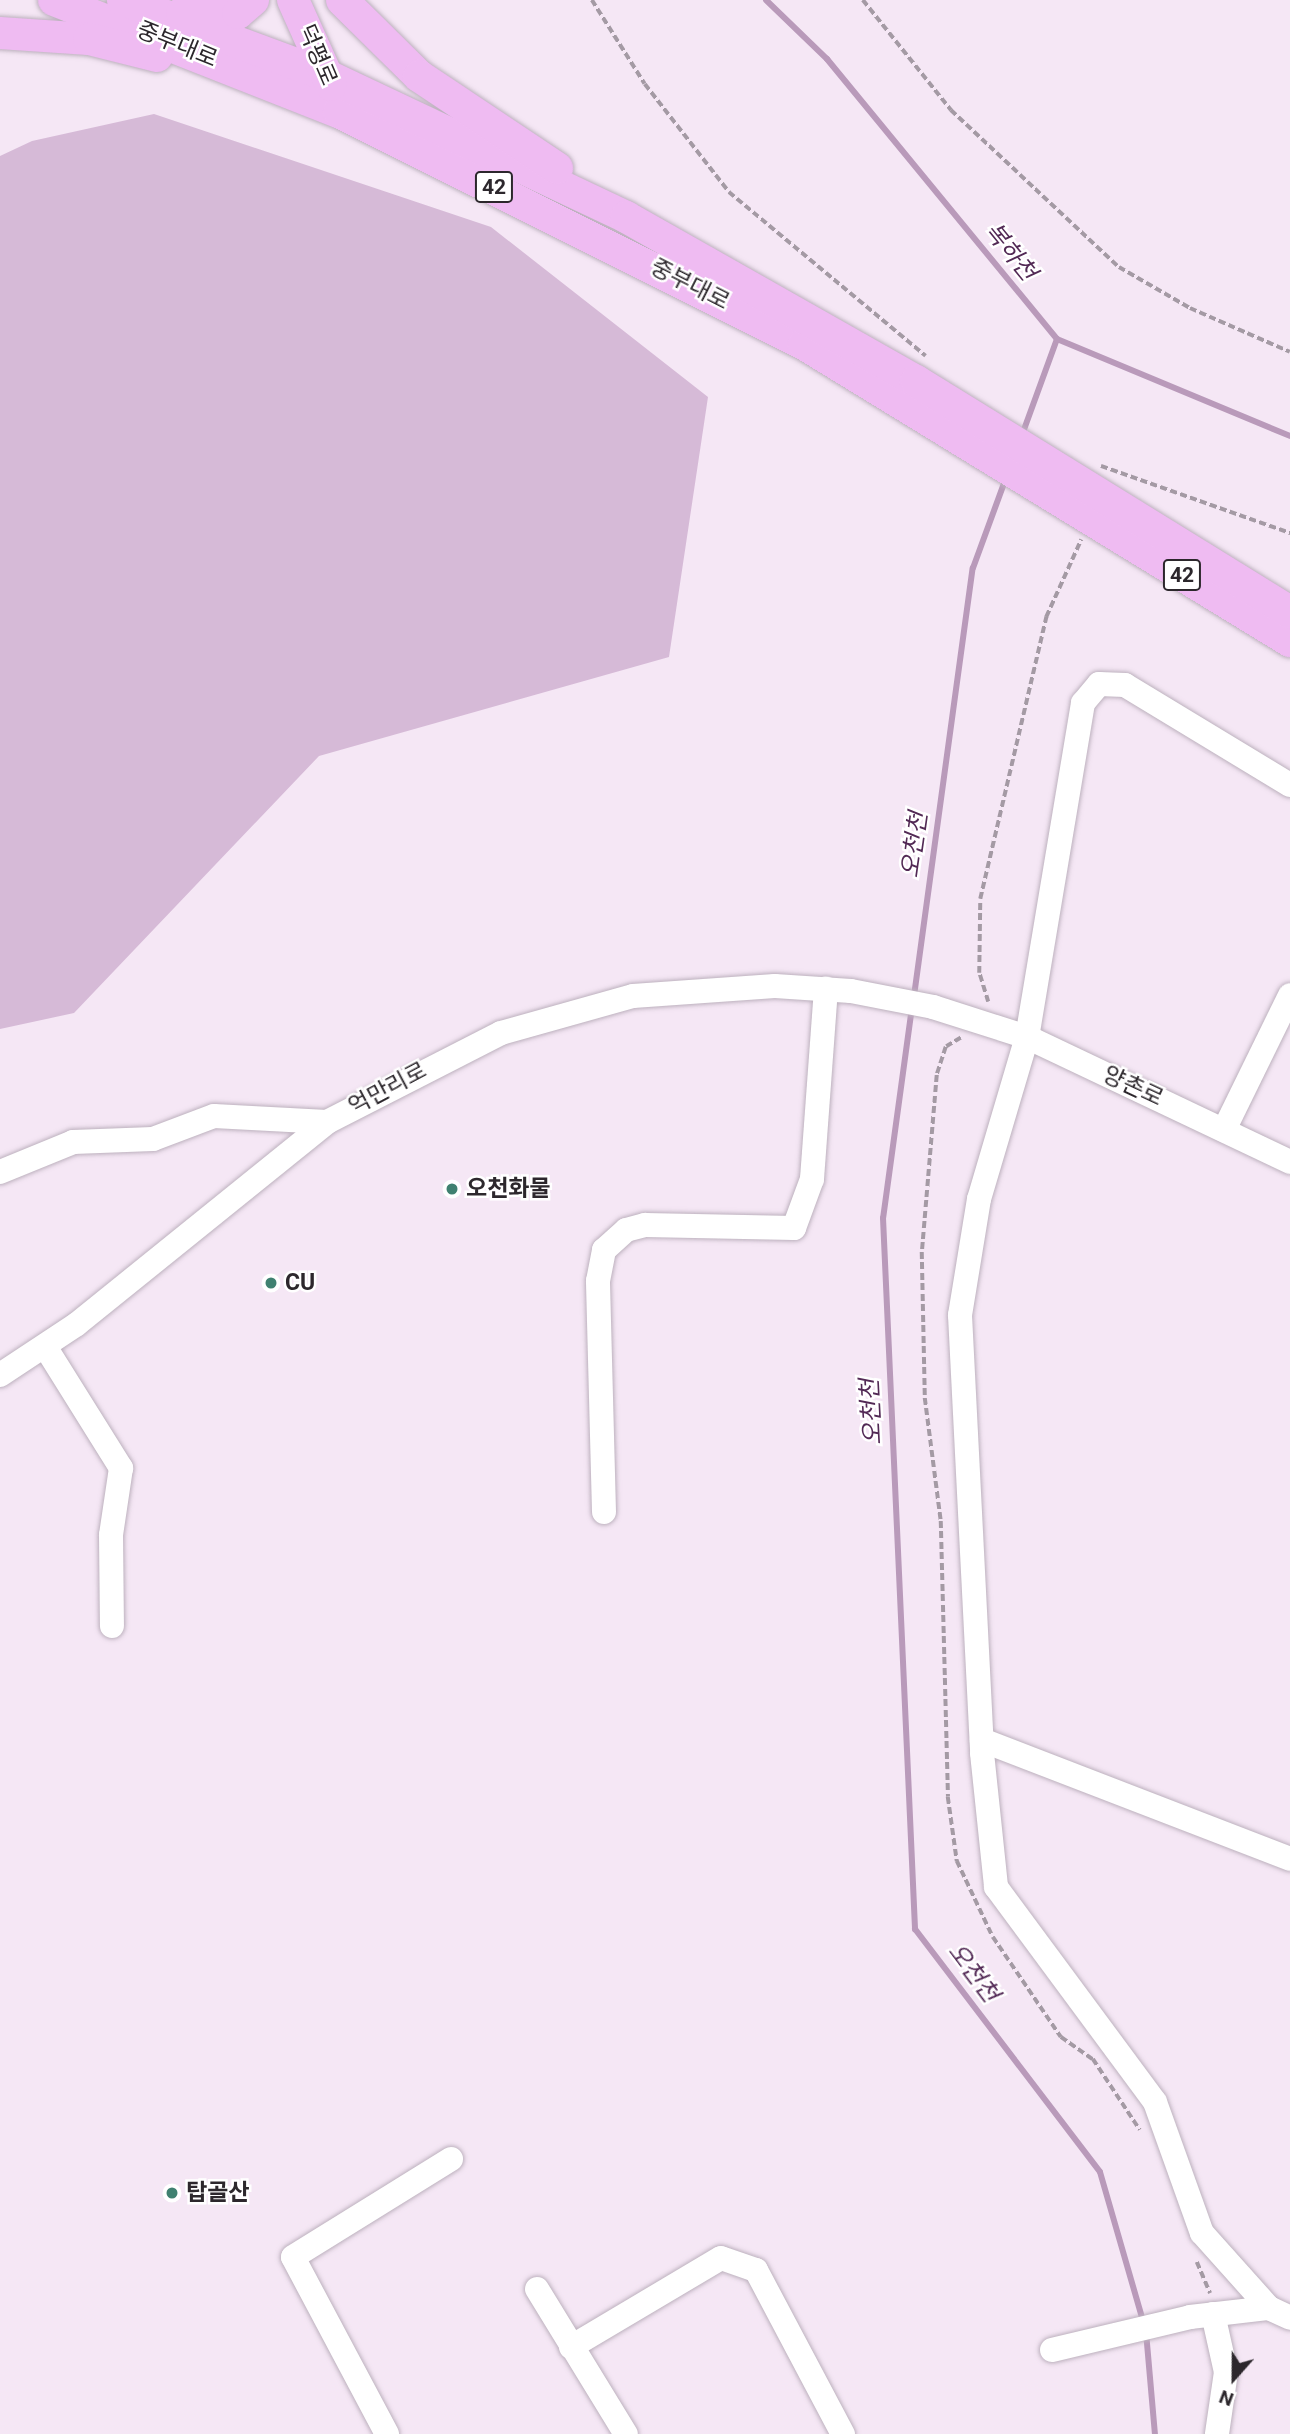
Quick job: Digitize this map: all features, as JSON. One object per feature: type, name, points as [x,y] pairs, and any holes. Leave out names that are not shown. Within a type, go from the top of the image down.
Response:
[{"type":"main road","name":"중부대로","points":[[54,0],[339,112],[804,344],[921,384]]},
{"type":"main road","points":[[131,3],[204,16],[239,13],[253,0]]},
{"type":"main road","name":"덕평로","points":[[293,0],[328,76],[339,112]]},
{"type":"main road","points":[[342,0],[419,76],[626,218]]},
{"type":"main road","name":"중부대로","points":[[131,3],[328,76],[626,218],[921,384],[1083,493],[1290,641]]},
{"type":"main road","points":[[0,33],[89,39],[143,51],[404,143]]},
{"type":"main road","name":"중부대로","points":[[1083,493],[1290,612]]},
{"type":"street","points":[[1279,2313],[1202,2233],[1155,2102],[996,1888],[982,1740],[960,1315],[979,1199],[1027,1037],[1083,703],[1099,684],[1125,685],[1290,785]]},
{"type":"street","name":"억만리로","points":[[0,1375],[46,1348],[327,1122],[470,1047],[594,1004],[721,986],[851,991],[979,1021]]},
{"type":"street","points":[[604,1513],[598,1282],[604,1250],[626,1230],[645,1225],[793,1228],[812,1179],[826,989]]},
{"type":"street","points":[[1224,1130],[1290,995]]},
{"type":"street","name":"양촌로","points":[[979,1021],[1027,1037],[1290,1162]]},
{"type":"street","points":[[0,1172],[73,1142],[153,1139],[214,1116],[327,1122]]},
{"type":"street","points":[[46,1348],[121,1468],[111,1535],[112,1626]]},
{"type":"street","points":[[982,1740],[1290,1859]]},
{"type":"street","points":[[387,2434],[293,2257],[451,2159]]},
{"type":"street","points":[[571,2347],[721,2258],[756,2270],[839,2432]]},
{"type":"street","points":[[537,2290],[626,2434]]},
{"type":"street","points":[[1052,2350],[1202,2315],[1279,2313]]},
{"type":"street","points":[[1202,2315],[1226,2372],[1217,2434]]},
{"type":"path","points":[[592,0],[645,84],[729,192],[921,384]]},
{"type":"path","points":[[863,0],[951,110],[1119,267],[1190,308],[1290,352]]},
{"type":"path","points":[[1144,2140],[1093,2059],[1061,2036],[993,1937],[957,1861],[948,1797],[942,1533],[925,1398],[922,1252],[937,1075],[946,1047],[979,1021],[980,899],[1046,617],[1083,493],[1119,467],[1290,533]]},
{"type":"path","points":[[1194,2256],[1209,2284],[1202,2315]]},
{"type":"shaded area","points":[[154,114],[491,227],[708,397],[669,657],[319,756],[74,1013],[0,1029],[0,156],[32,141]]},
{"type":"waterway","name":"복하천","points":[[766,0],[827,59],[1057,339],[1290,436]]},
{"type":"waterway","name":"오천천","points":[[1022,435],[1057,339]]},
{"type":"waterway","name":"오천천","points":[[914,996],[973,568],[1006,478]]},
{"type":"waterway","name":"오천천","points":[[912,1007],[883,1218],[915,1929],[1100,2172],[1143,2321]]},
{"type":"waterway","name":"오천천","points":[[1146,2332],[1155,2434]]},
{"type":"place","name":"오천화물","points":[[452,1189]]},
{"type":"place","name":"CU","points":[[271,1283]]},
{"type":"place","name":"탑골산","points":[[172,2193]]}]
